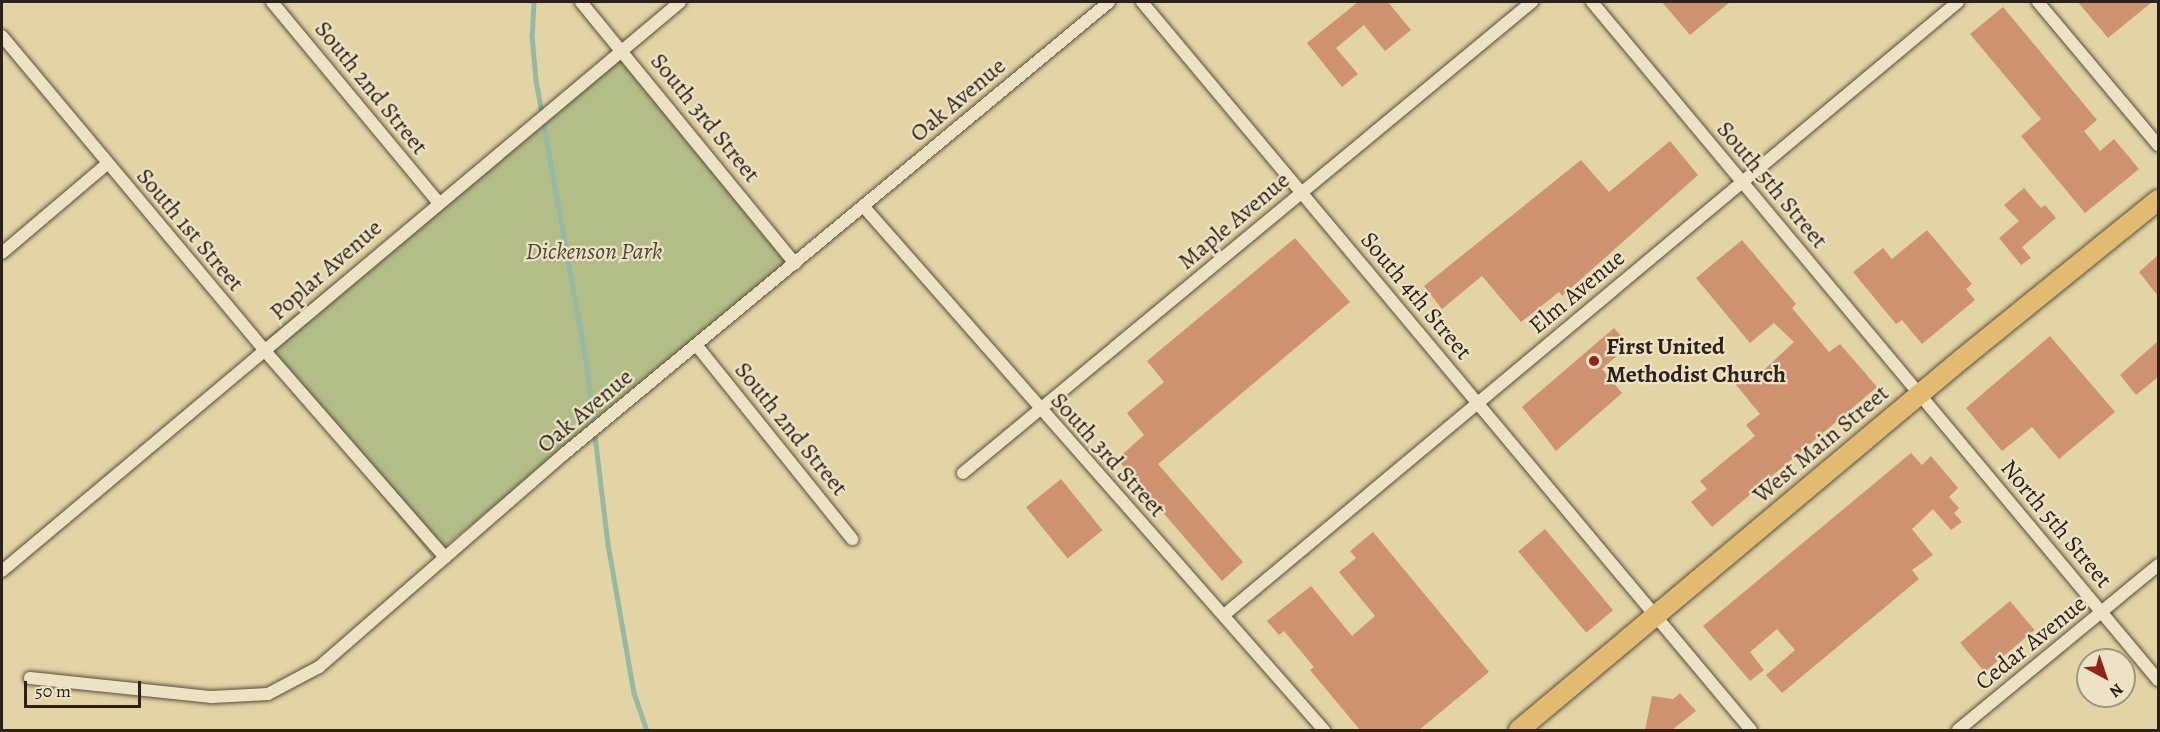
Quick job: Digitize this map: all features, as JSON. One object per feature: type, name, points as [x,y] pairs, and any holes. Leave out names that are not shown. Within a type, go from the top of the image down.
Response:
[{"type":"main road","name":"West Main Street","points":[[1519,730],[1658,616],[1920,394],[2158,200]]},
{"type":"street","name":"South 2nd Street","points":[[272,2],[437,201]]},
{"type":"street","name":"South 3rd Street","points":[[581,2],[795,262]]},
{"type":"street","name":"Poplar Avenue","points":[[2,571],[265,351],[437,201],[680,2]]},
{"type":"street","name":"Oak Avenue","points":[[30,678],[212,697],[268,694],[319,668],[564,454],[1109,2]]},
{"type":"street","name":"South 4th Street","points":[[1142,2],[1658,616],[1751,730]]},
{"type":"street","name":"Maple Avenue","points":[[963,473],[1532,2]]},
{"type":"street","name":"South 5th Street","points":[[1592,2],[1920,394]]},
{"type":"street","name":"Elm Avenue","points":[[1224,615],[1958,2]]},
{"type":"street","points":[[2038,2],[2158,145]]},
{"type":"street","name":"South 1st Street","points":[[2,36],[265,351],[445,557]]},
{"type":"street","points":[[2,253],[107,164]]},
{"type":"street","name":"South 3rd Street","points":[[864,207],[1038,410],[1224,615],[1324,730]]},
{"type":"street","name":"South 2nd Street","points":[[697,346],[852,539]]},
{"type":"street","name":"North 5th Street","points":[[1920,394],[2158,680]]},
{"type":"street","name":"Cedar Avenue","points":[[1958,730],[2158,565]]},
{"type":"green space","name":"Dickenson Park","points":[[622,50],[794,263],[432,557],[259,344]]},
{"type":"building","points":[[1358,2],[1388,2],[1411,30],[1385,51],[1364,25],[1336,48],[1358,74],[1342,87],[1307,43]]},
{"type":"building","points":[[1662,2],[1730,2],[1690,35]]},
{"type":"building","points":[[2078,2],[2152,2],[2108,38]]},
{"type":"building","points":[[2003,7],[2097,120],[2084,131],[2100,151],[2114,139],[2139,169],[2085,213],[2021,136],[2041,119],[1970,34]]},
{"type":"building","points":[[1670,141],[1698,175],[1562,296],[1559,292],[1521,322],[1482,276],[1442,309],[1424,286],[1581,160],[1609,192]]},
{"type":"building","points":[[2024,188],[2041,208],[2045,205],[2056,218],[2022,247],[2031,258],[2021,265],[1999,238],[2019,221],[2004,205]]},
{"type":"building","points":[[1927,230],[1972,284],[1966,289],[1975,300],[1922,344],[1902,320],[1896,324],[1853,272],[1883,248],[1892,259]]},
{"type":"building","points":[[1295,238],[1350,302],[1158,464],[1243,562],[1222,581],[1117,459],[1144,435],[1127,413],[1164,382],[1147,361]]},
{"type":"building","points":[[1742,240],[1796,304],[1792,308],[1829,352],[1840,344],[1877,387],[1712,527],[1691,502],[1707,489],[1700,481],[1755,436],[1746,425],[1760,414],[1733,381],[1755,378],[1794,342],[1774,323],[1750,343],[1696,278]]},
{"type":"building","points":[[2158,255],[2158,296],[2139,272]]},
{"type":"building","points":[[1614,328],[1629,345],[1602,369],[1622,393],[1556,451],[1522,407]]},
{"type":"building","points":[[2050,336],[2115,412],[2059,459],[2032,427],[2002,451],[1966,408]]},
{"type":"building","points":[[2158,341],[2158,377],[2136,395],[2120,375]]},
{"type":"building","points":[[1911,453],[1922,465],[1931,456],[1958,488],[1949,497],[1959,508],[1954,513],[1962,522],[1951,530],[1933,509],[1912,529],[1933,555],[1912,570],[1919,579],[1782,693],[1766,675],[1795,650],[1777,629],[1750,652],[1764,670],[1750,681],[1703,626]]},
{"type":"building","points":[[1061,479],[1103,530],[1068,559],[1026,507]]},
{"type":"building","points":[[1545,529],[1613,610],[1586,633],[1518,551]]},
{"type":"building","points":[[1373,532],[1489,672],[1419,730],[1360,730],[1310,670],[1314,667],[1284,631],[1279,635],[1267,621],[1311,586],[1352,636],[1375,616],[1339,572],[1356,558],[1350,551]]},
{"type":"building","points":[[2010,601],[2034,630],[1985,672],[1960,643]]},
{"type":"building","points":[[1680,693],[1696,711],[1672,730],[1645,730],[1652,696],[1673,699]]},
{"type":"waterway","points":[[534,2],[532,35],[536,80],[586,360],[608,544],[634,693],[647,730]]},
{"type":"place","name":"First United Methodist Church","points":[[1594,361]]}]
